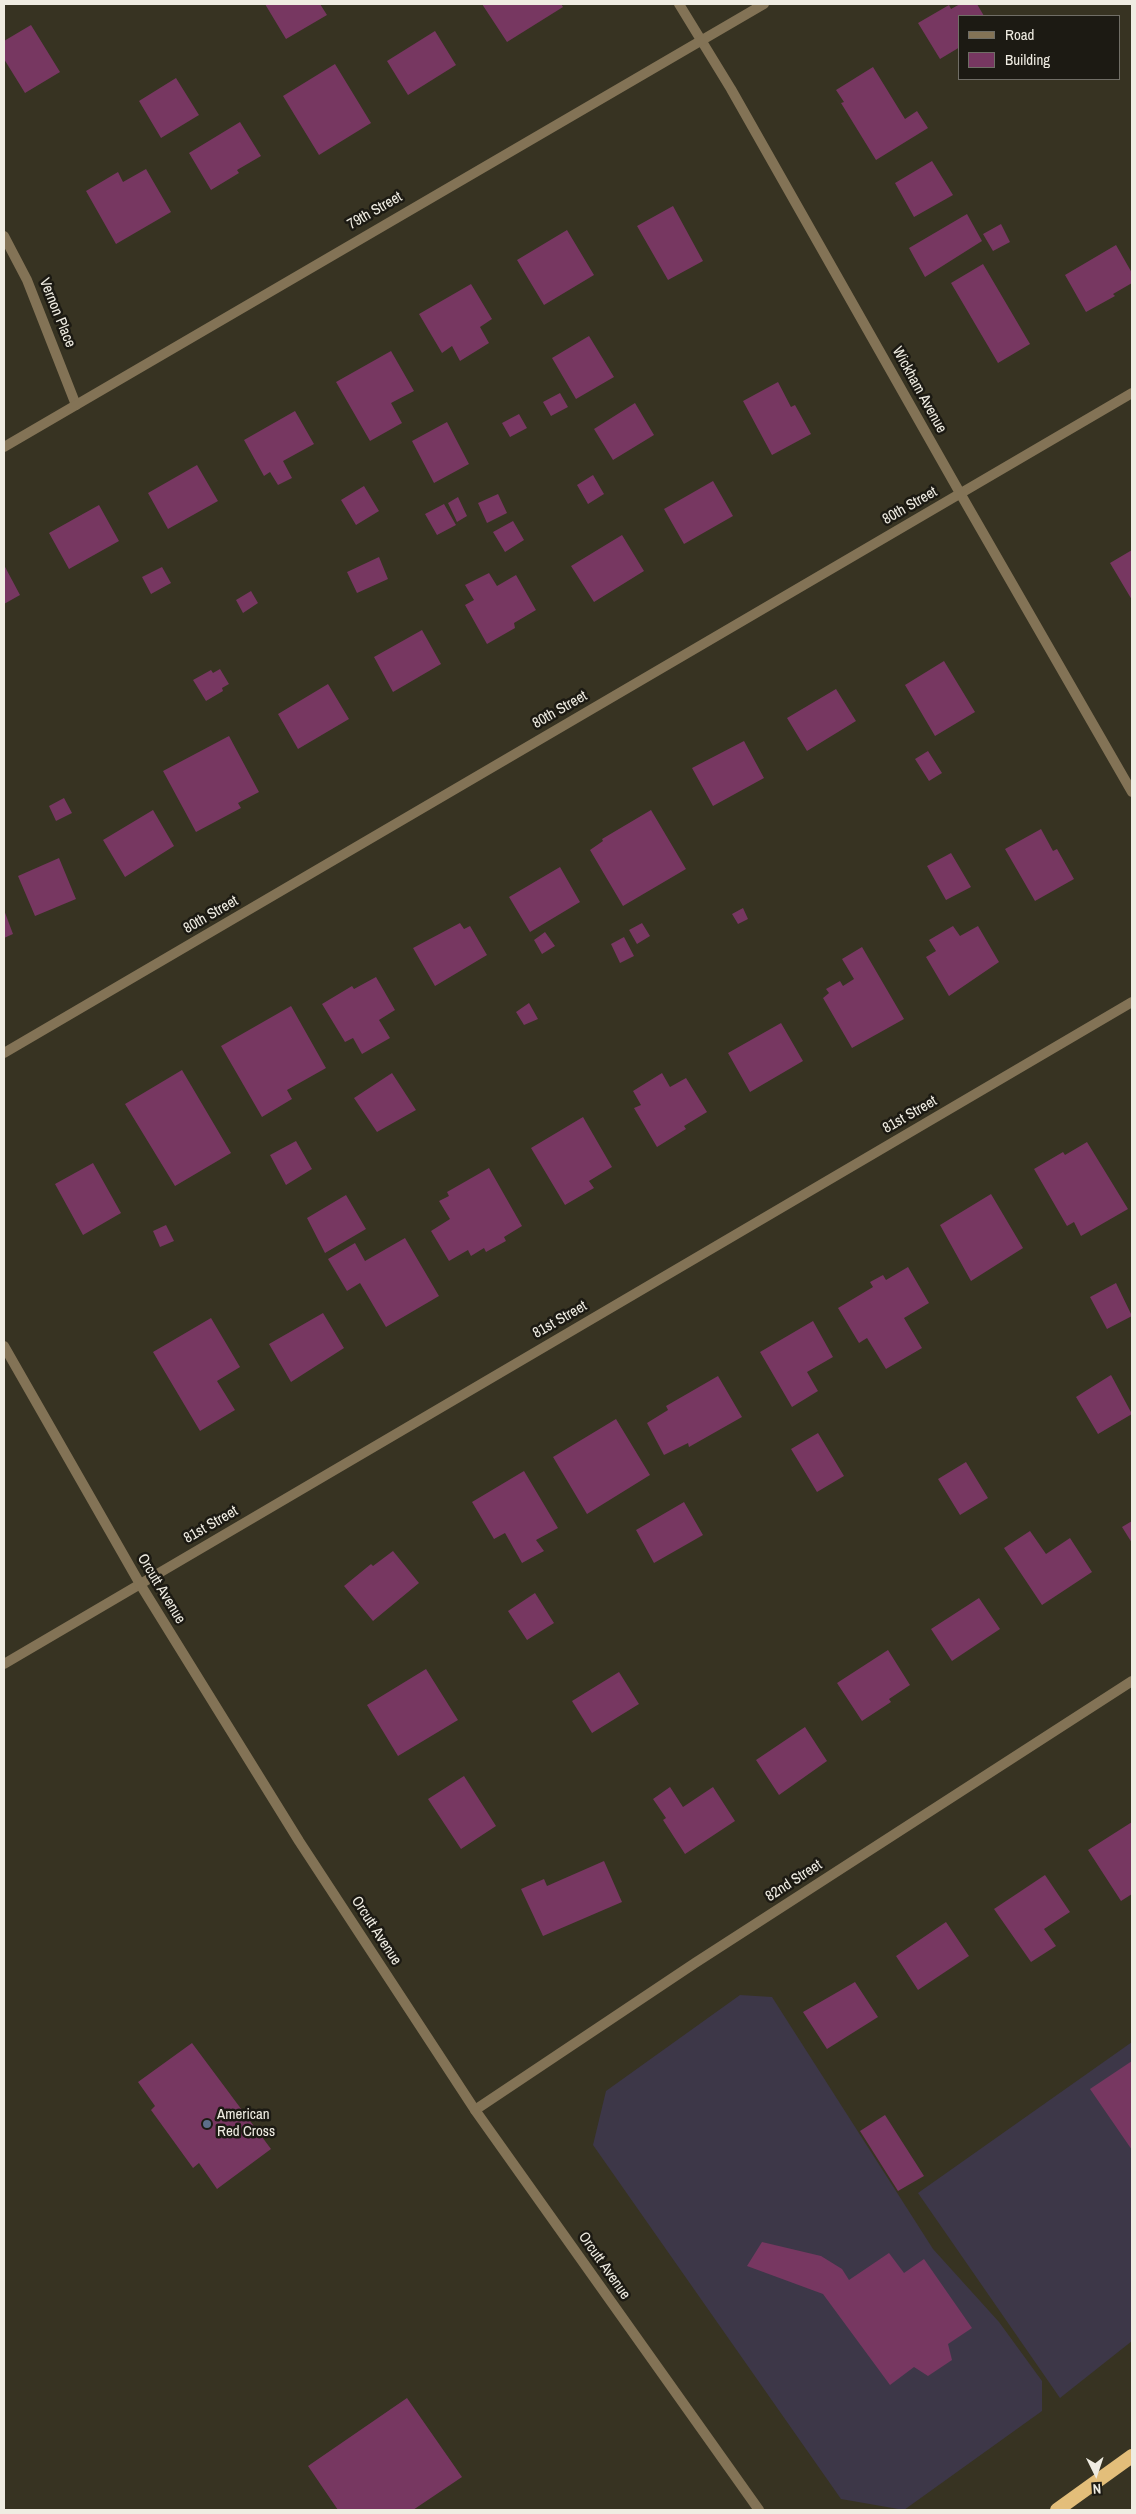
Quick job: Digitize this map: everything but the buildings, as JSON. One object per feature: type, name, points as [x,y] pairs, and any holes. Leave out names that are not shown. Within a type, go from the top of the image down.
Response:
[{"type":"highway","points":[[1057,2510],[1132,2456]]},
{"type":"street","name":"Wickham Avenue","points":[[679,4],[702,40],[1132,792]]},
{"type":"street","name":"79th Street","points":[[4,447],[764,4]]},
{"type":"street","name":"Vernon Place","points":[[4,236],[27,280],[76,405]]},
{"type":"street","name":"80th Street","points":[[4,1053],[1132,393]]},
{"type":"street","name":"81st Street","points":[[4,1664],[1132,1002]]},
{"type":"street","name":"Orcutt Avenue","points":[[4,1346],[140,1584],[299,1842],[475,2110],[759,2510]]},
{"type":"street","name":"82nd Street","points":[[475,2110],[695,1963],[1132,1680]]},
{"type":"shaded area","points":[[740,1995],[772,1997],[933,2249],[999,2322],[1042,2381],[1042,2411],[904,2510],[841,2499],[593,2145],[606,2091]]},
{"type":"shaded area","points":[[1132,2042],[1132,2341],[1060,2398],[918,2193]]},
{"type":"place","name":"American Red Cross","points":[[207,2124]]}]
